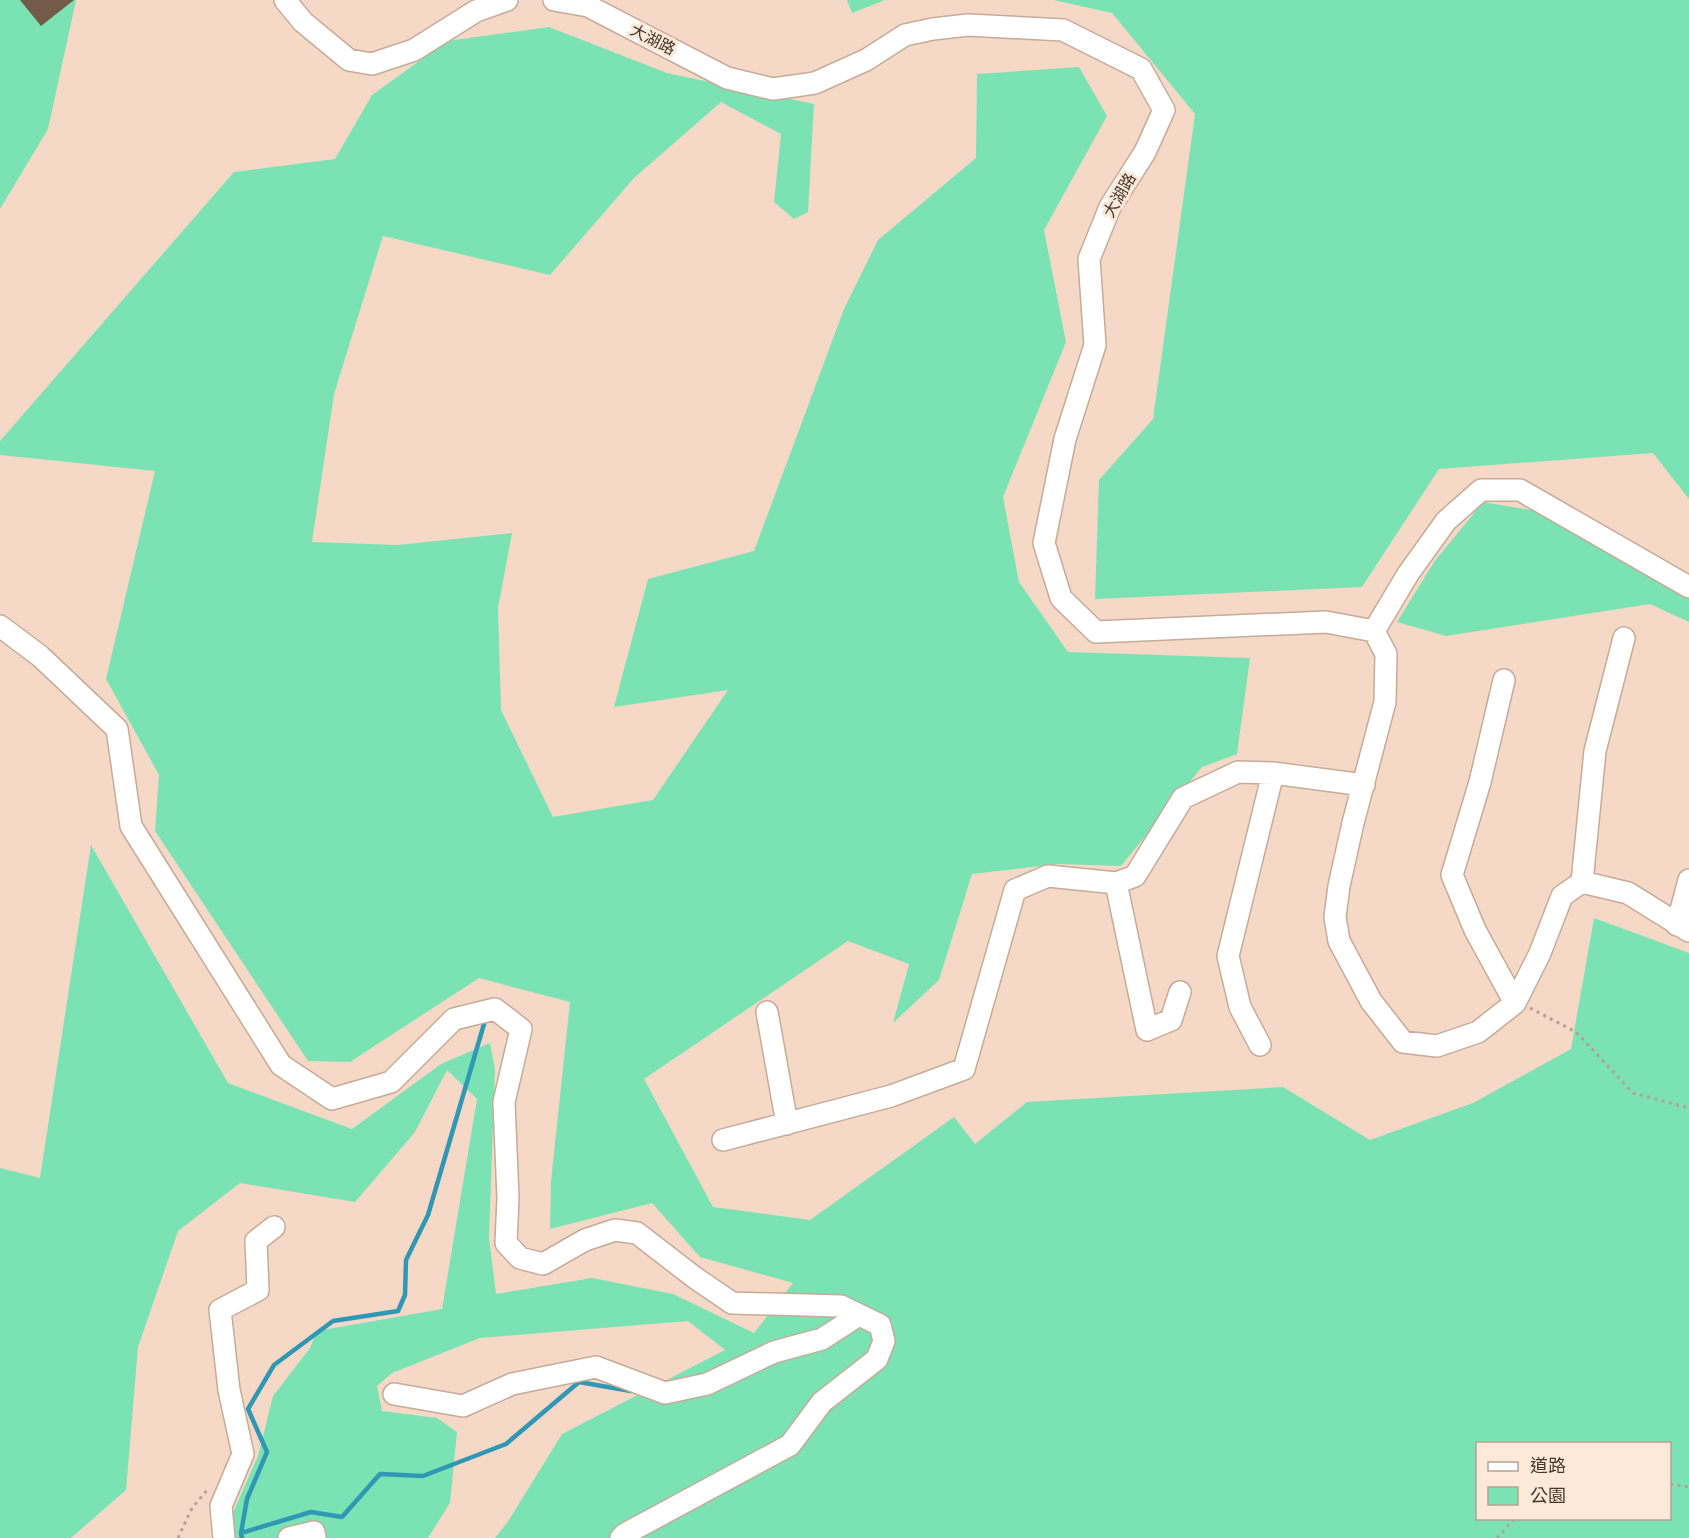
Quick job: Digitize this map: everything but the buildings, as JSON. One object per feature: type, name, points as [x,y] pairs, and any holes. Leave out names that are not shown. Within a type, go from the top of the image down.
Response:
[{"type":"street","points":[[285,0],[303,22],[349,60],[372,64],[414,50],[476,11],[507,0]]},
{"type":"street","name":"大湖路","points":[[554,0],[588,6],[727,78],[773,89],[815,83],[866,60],[905,34],[933,28],[968,25],[1064,30],[1141,69],[1164,110],[1145,152],[1110,207],[1089,259],[1095,345],[1065,439],[1044,543],[1061,598],[1096,632],[1326,622],[1374,631]]},
{"type":"street","points":[[1689,587],[1520,490],[1481,490],[1446,521],[1407,574],[1374,631],[1386,654],[1385,702],[1353,823],[1339,886],[1335,918],[1339,941],[1371,1001],[1403,1042],[1437,1046],[1478,1032],[1522,1005],[1562,896],[1582,882],[1628,893],[1683,928],[1689,880]]},
{"type":"street","points":[[0,626],[40,656],[117,729],[131,826],[281,1065],[332,1099],[391,1082],[454,1019],[495,1010],[521,1029],[504,1102],[508,1198],[506,1243],[520,1258],[543,1264],[585,1239],[615,1230],[637,1233],[732,1303],[841,1306],[880,1325],[884,1341],[877,1359],[822,1402],[790,1445],[621,1538]]},
{"type":"street","points":[[1582,882],[1595,751],[1624,638]]},
{"type":"street","points":[[1504,680],[1480,782],[1452,875],[1475,930],[1522,1005]]},
{"type":"street","points":[[723,1140],[891,1096],[964,1069],[1015,890],[1048,876],[1116,883],[1135,876],[1183,798],[1238,772],[1273,773],[1364,785]]},
{"type":"street","points":[[1260,1045],[1240,1007],[1228,956],[1273,773]]},
{"type":"street","points":[[1116,883],[1147,1030],[1171,1020],[1180,992]]},
{"type":"street","points":[[767,1012],[786,1124]]},
{"type":"street","points":[[224,1538],[222,1506],[243,1454],[229,1389],[220,1310],[258,1290],[256,1240],[274,1227]]},
{"type":"street","points":[[394,1394],[463,1406],[512,1384],[596,1367],[665,1394],[707,1384],[774,1352],[822,1339],[859,1315]]},
{"type":"street","points":[[289,1538],[314,1532],[315,1538]]},
{"type":"path","points":[[1522,1005],[1576,1032],[1633,1094],[1689,1108]]},
{"type":"path","points":[[178,1538],[192,1508],[218,1477],[233,1478]]},
{"type":"path","points":[[1671,1484],[1689,1487]]},
{"type":"path","points":[[1497,1538],[1513,1520]]},
{"type":"green space","points":[[0,0],[76,0],[48,129],[0,209]]},
{"type":"green space","points":[[847,0],[885,0],[852,13]]},
{"type":"green space","points":[[1053,0],[1689,0],[1689,499],[1653,453],[1439,469],[1362,587],[1095,599],[1099,480],[1153,419],[1195,114],[1112,13]]},
{"type":"green space","points":[[549,27],[667,73],[814,104],[808,212],[794,219],[774,202],[781,134],[721,102],[634,178],[550,275],[383,236],[334,394],[312,542],[398,545],[512,533],[498,608],[501,710],[553,817],[653,800],[728,690],[614,707],[648,579],[754,551],[844,309],[878,240],[976,158],[977,74],[1079,67],[1107,116],[1044,230],[1066,342],[1003,497],[1019,582],[1068,652],[1250,658],[1237,754],[1202,767],[1121,866],[1058,864],[972,874],[939,980],[893,1023],[909,964],[848,941],[644,1079],[713,1207],[810,1220],[954,1117],[975,1144],[1027,1102],[1283,1087],[1370,1140],[1473,1103],[1571,1049],[1594,918],[1689,953],[1689,1538],[495,1538],[507,1523],[562,1434],[725,1350],[688,1321],[480,1338],[392,1373],[377,1386],[382,1411],[437,1418],[457,1432],[450,1503],[428,1538],[232,1538],[230,1519],[258,1456],[273,1396],[310,1348],[317,1331],[442,1309],[477,1099],[447,1070],[415,1132],[355,1202],[240,1183],[178,1231],[138,1347],[126,1490],[71,1538],[0,1538],[0,1168],[40,1178],[91,845],[228,1083],[352,1129],[441,1064],[490,1043],[495,1069],[489,1238],[496,1294],[592,1278],[673,1294],[754,1333],[793,1283],[700,1257],[652,1203],[550,1229],[551,1181],[570,1002],[479,978],[350,1062],[308,1061],[155,831],[159,775],[106,679],[155,471],[0,455],[0,441],[234,172],[335,159],[372,95],[447,41]]},
{"type":"green space","points":[[1483,502],[1537,511],[1689,594],[1689,622],[1650,604],[1446,636],[1397,622],[1434,562]]},
{"type":"waterway","points":[[242,1538],[247,1499],[267,1452],[248,1409],[274,1365],[333,1321],[398,1311],[405,1295],[406,1260],[428,1215],[484,1024]]},
{"type":"waterway","points":[[241,1533],[311,1512],[342,1517],[380,1474],[423,1476],[506,1444],[579,1382],[631,1391]]}]
